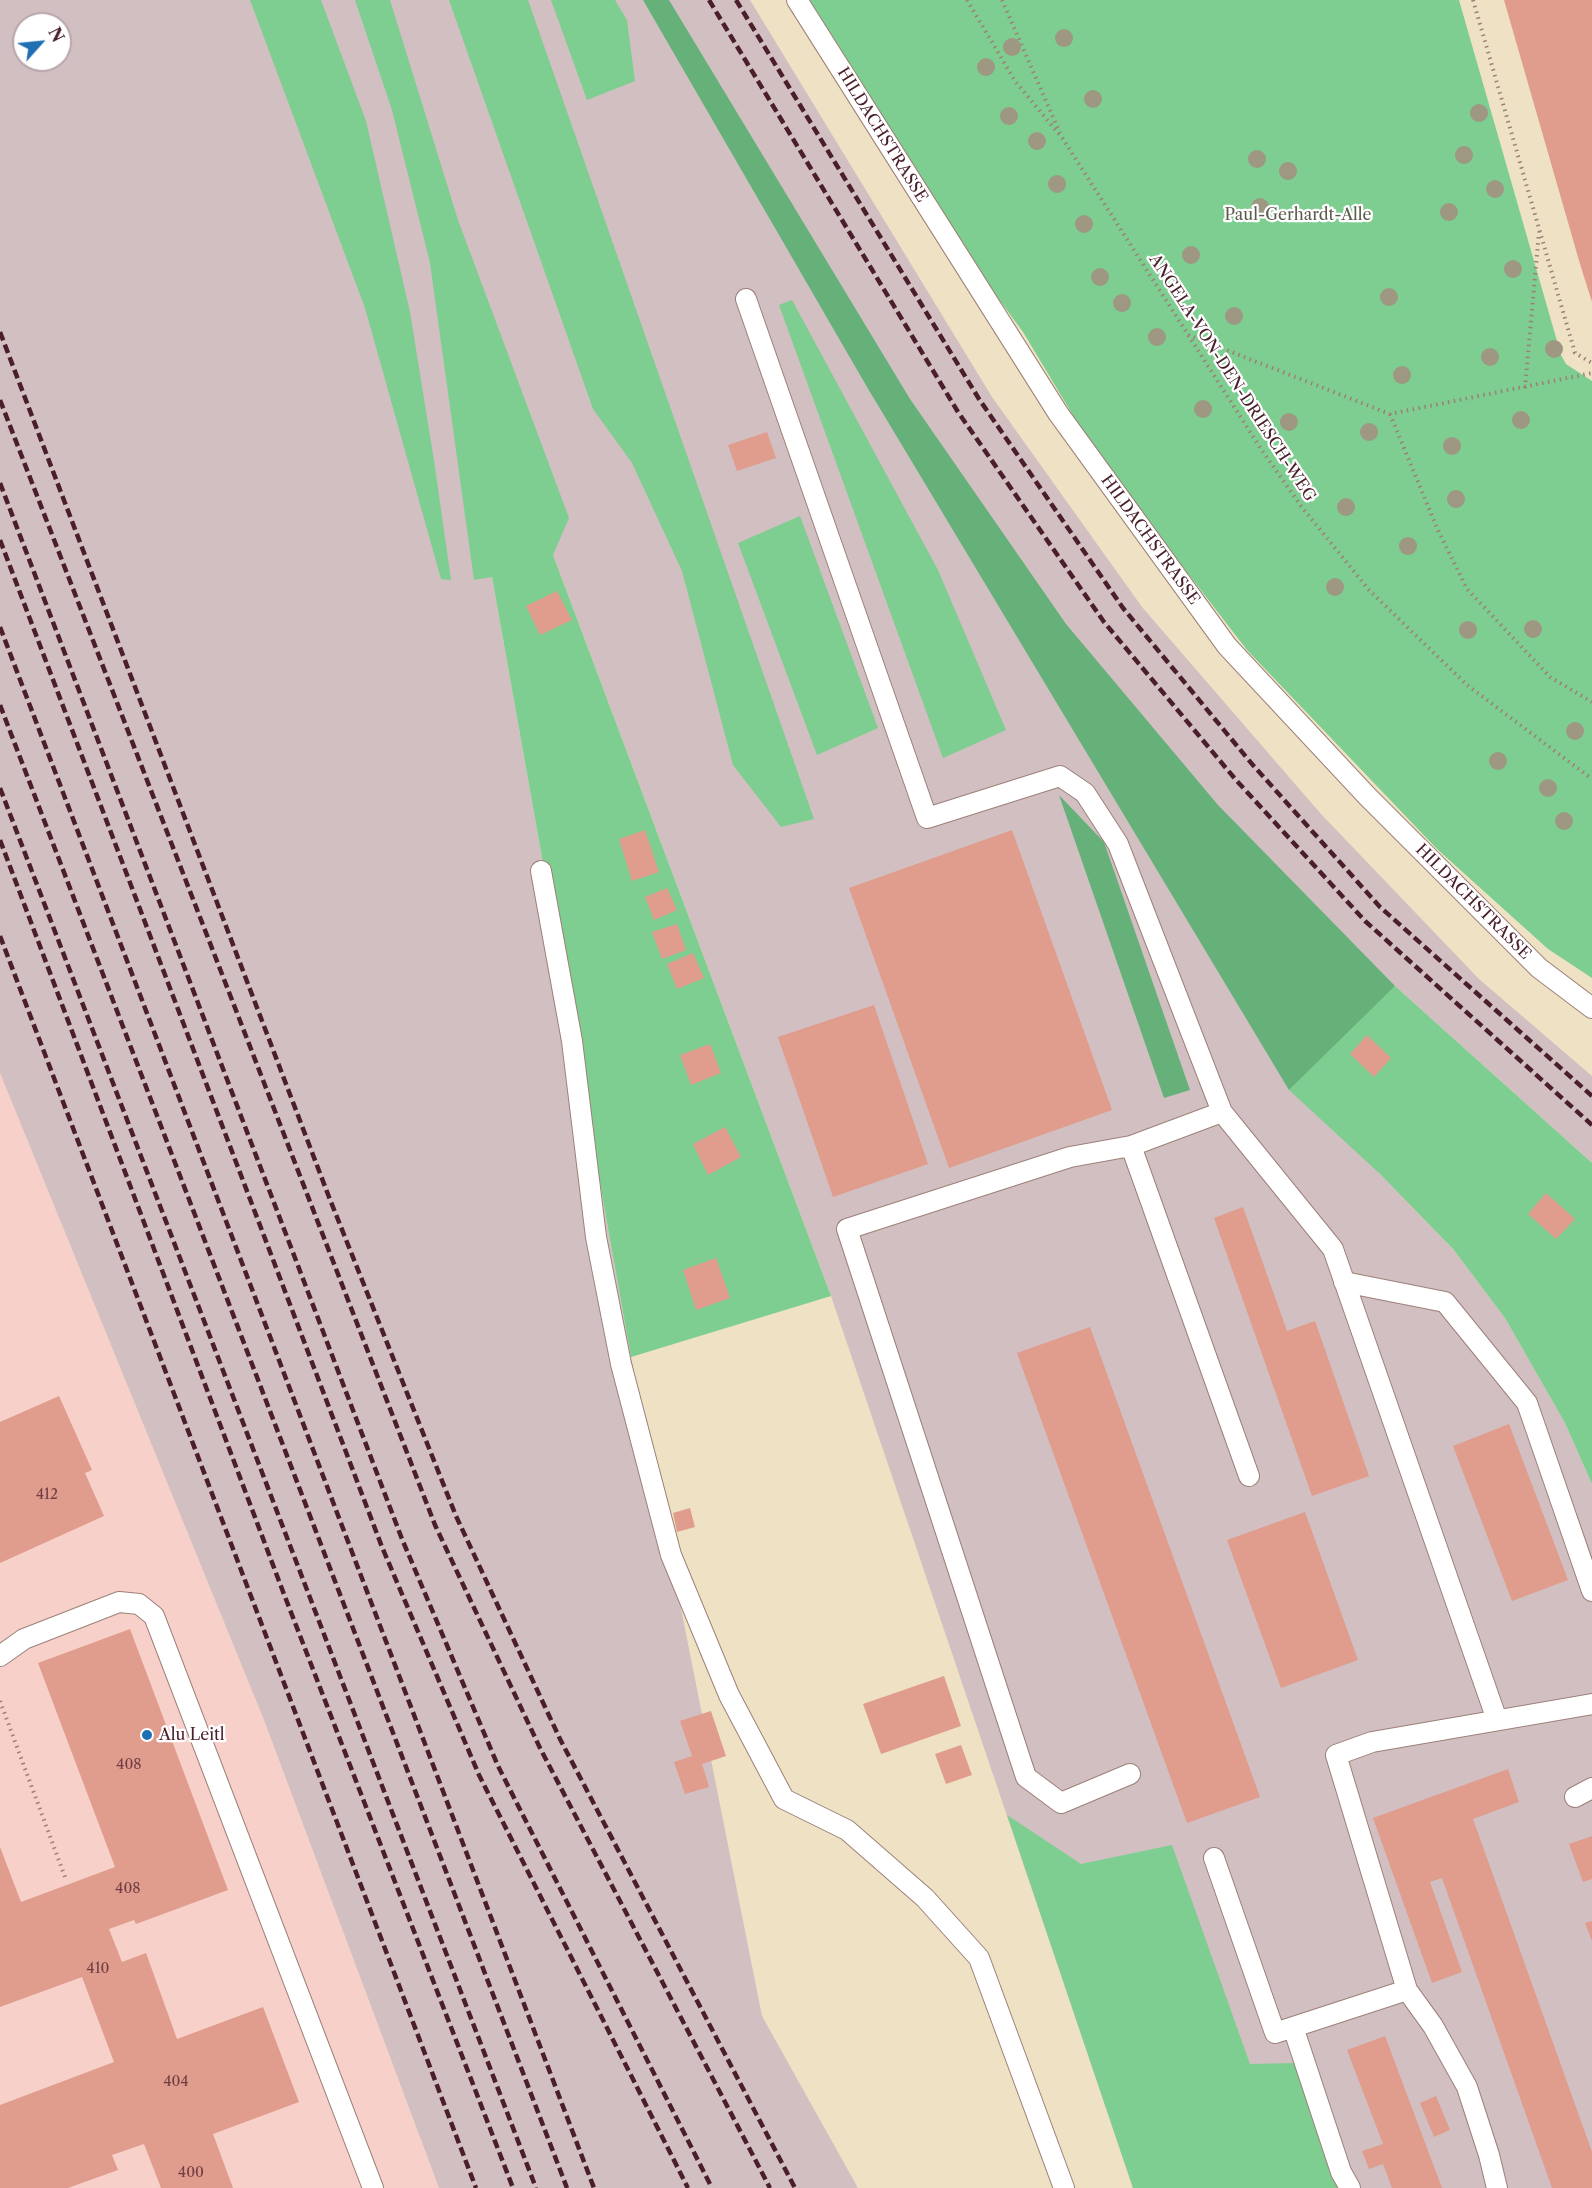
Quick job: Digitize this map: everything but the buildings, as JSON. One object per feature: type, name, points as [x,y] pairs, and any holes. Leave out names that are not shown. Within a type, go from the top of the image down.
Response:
[{"type":"lane","name":"HILDACHSTRASSE","points":[[797,0],[1058,413],[1227,646],[1367,796],[1539,968],[1592,1008]]},
{"type":"lane","points":[[747,299],[927,818],[1060,776],[1085,793],[1118,844],[1222,1112],[1333,1249],[1497,1720]]},
{"type":"lane","points":[[541,871],[572,1041],[596,1237],[621,1364],[671,1555],[729,1695],[784,1799],[847,1830],[925,1898],[979,1958],[1064,2188]]},
{"type":"lane","points":[[1130,1774],[1061,1803],[1026,1777],[848,1229],[1070,1156],[1131,1146],[1222,1112]]},
{"type":"lane","points":[[1131,1146],[1249,1476]]},
{"type":"lane","points":[[1344,1282],[1445,1302],[1527,1403],[1592,1591]]},
{"type":"lane","points":[[0,1656],[24,1639],[119,1602],[139,1604],[154,1616],[373,2188]]},
{"type":"lane","points":[[1497,2188],[1467,2087],[1433,2026],[1407,1990],[1336,1755],[1372,1742],[1592,1704]]},
{"type":"lane","points":[[1214,1858],[1275,2033],[1407,1990]]},
{"type":"lane","points":[[1293,2028],[1341,2172],[1350,2188]]},
{"type":"path","name":"ANGELA-VON-DEN-DRIESCH-WEG","points":[[967,0],[1015,81],[1063,139],[1261,449],[1301,506],[1369,590],[1467,685],[1592,778]]},
{"type":"path","name":"ANGELA-VON-DEN-DRIESCH-WEG","points":[[1002,0],[1063,139]]},
{"type":"path","points":[[1473,0],[1575,353],[1592,363]]},
{"type":"path","points":[[1525,388],[1540,228]]},
{"type":"path","points":[[1188,334],[1390,414],[1592,373]]},
{"type":"path","points":[[1390,414],[1437,528],[1467,589],[1550,677],[1592,702]]},
{"type":"path","points":[[0,1701],[65,1877]]},
{"type":"shaded area","points":[[0,0],[750,0],[992,397],[1142,607],[1321,814],[1479,979],[1592,1076],[1592,1163],[1395,986],[1379,1173],[1453,1249],[1505,1318],[1565,1423],[1592,1484],[1592,2188],[1133,2188],[831,1296],[553,555],[492,577],[631,1357],[762,2016],[858,2188],[439,2188],[264,1720],[0,1073]]},
{"type":"shaded area","points":[[0,1073],[264,1720],[439,2188],[0,2188]]},
{"type":"green space","points":[[250,0],[321,0],[366,121],[410,312],[451,580],[441,579],[365,308]]},
{"type":"green space","points":[[355,0],[390,0],[458,220],[569,518],[553,555],[831,1296],[631,1357],[492,577],[474,580],[430,263],[392,110]]},
{"type":"green space","points":[[449,0],[528,0],[814,819],[781,827],[733,765],[682,571],[632,463],[593,409]]},
{"type":"green space","points":[[551,0],[615,0],[627,20],[635,81],[587,100]]},
{"type":"green space","points":[[643,0],[669,0],[910,399],[1066,624],[1218,805],[1395,986],[1289,1090],[867,387]]},
{"type":"green space","name":"Paul-Gerhardt-Alle","points":[[808,0],[1459,0],[1561,355],[1566,364],[1592,381],[1592,978],[1548,949],[1437,849],[1247,650],[1098,457],[1023,332],[987,283]]},
{"type":"green space","points":[[792,300],[938,570],[1006,730],[943,758],[779,305]]},
{"type":"green space","points":[[800,516],[878,728],[817,755],[738,543]]},
{"type":"green space","points":[[1059,795],[1104,842],[1190,1090],[1164,1098]]},
{"type":"green space","points":[[1395,986],[1592,1163],[1592,1484],[1565,1423],[1505,1318],[1453,1249],[1379,1173],[1289,1090]]},
{"type":"green space","points":[[1007,1815],[1081,1864],[1172,1845],[1250,2064],[1295,2063],[1340,2188],[1133,2188]]},
{"type":"railway","points":[[709,0],[958,412],[1104,622],[1236,780],[1365,921],[1592,1125]]},
{"type":"railway","points":[[736,0],[979,399],[1123,608],[1252,764],[1380,907],[1592,1096]]},
{"type":"railway","points":[[0,332],[329,1197],[456,1516],[560,1739],[795,2188]]},
{"type":"railway","points":[[0,400],[435,1525],[540,1748],[770,2188]]},
{"type":"railway","points":[[0,483],[402,1539],[498,1766],[712,2188]]},
{"type":"railway","points":[[0,540],[382,1547],[479,1775],[688,2188]]},
{"type":"railway","points":[[0,627],[594,2188]]},
{"type":"railway","points":[[0,705],[567,2188]]},
{"type":"railway","points":[[0,788],[536,2188]]},
{"type":"railway","points":[[0,840],[282,1589],[513,2188]]},
{"type":"railway","points":[[0,936],[476,2188]]},
{"type":"place","name":"Alu Leitl","points":[[147,1735]]}]
